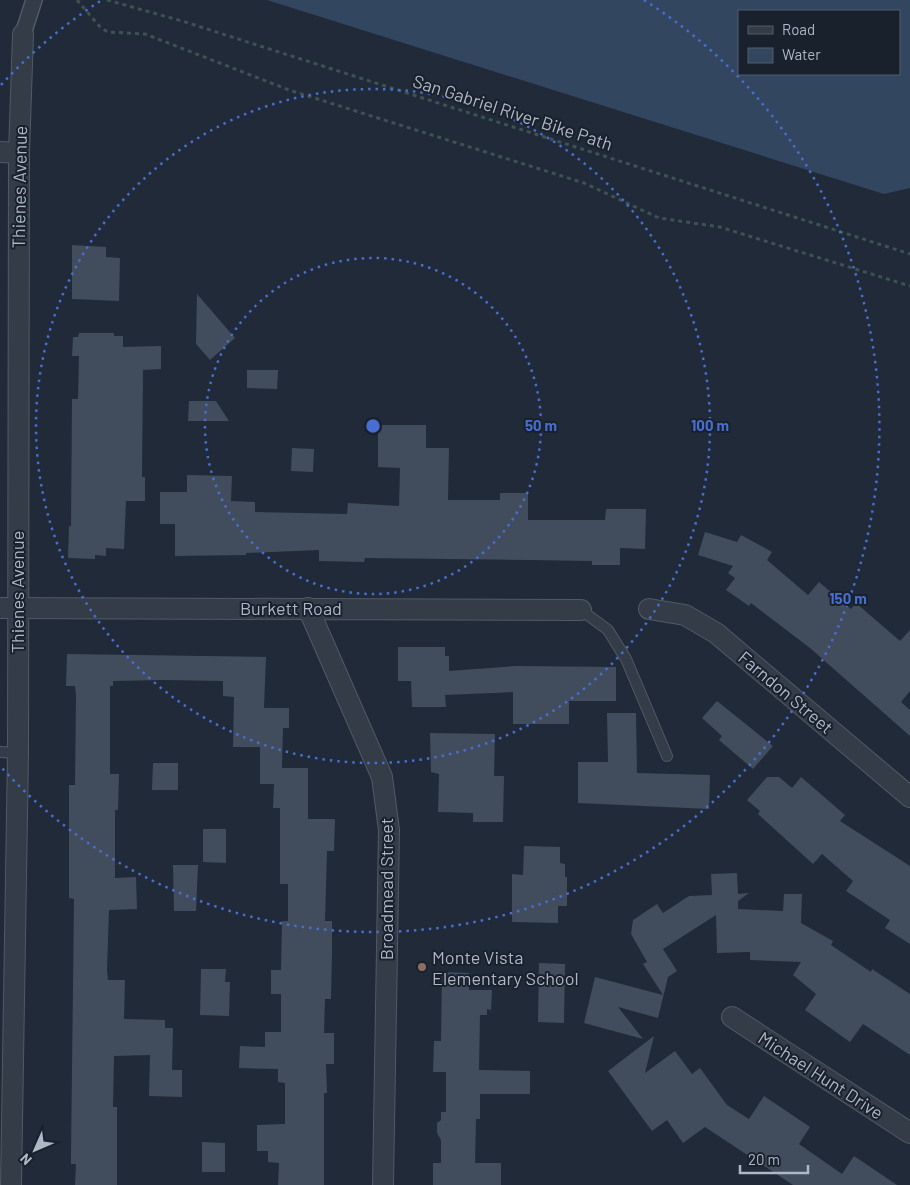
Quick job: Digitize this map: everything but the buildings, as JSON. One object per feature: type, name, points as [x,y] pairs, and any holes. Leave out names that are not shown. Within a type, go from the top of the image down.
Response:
[{"type":"street","name":"Thienes Avenue","points":[[11,1185],[7,995],[9,153],[23,34],[34,0]]},
{"type":"street","name":"Burkett Road","points":[[8,608],[581,610]]},
{"type":"street","name":"Broadmead Street","points":[[308,608],[382,778],[389,830],[382,1185]]},
{"type":"street","name":"Farndon Street","points":[[649,609],[685,615],[716,633],[910,797]]},
{"type":"street","name":"Michael Hunt Drive","points":[[732,1017],[910,1134]]},
{"type":"lane","points":[[581,610],[608,630],[626,659],[667,756]]},
{"type":"path","points":[[77,0],[101,28],[108,32],[145,34],[289,90],[584,183],[659,218],[720,227],[910,286]]},
{"type":"path","name":"San Gabriel River Bike Path","points":[[107,0],[182,21],[910,254]]},
{"type":"water","points":[[267,0],[910,0],[910,188],[884,194]]},
{"type":"place","name":"Monte Vista Elementary School","points":[[422,967]]}]
